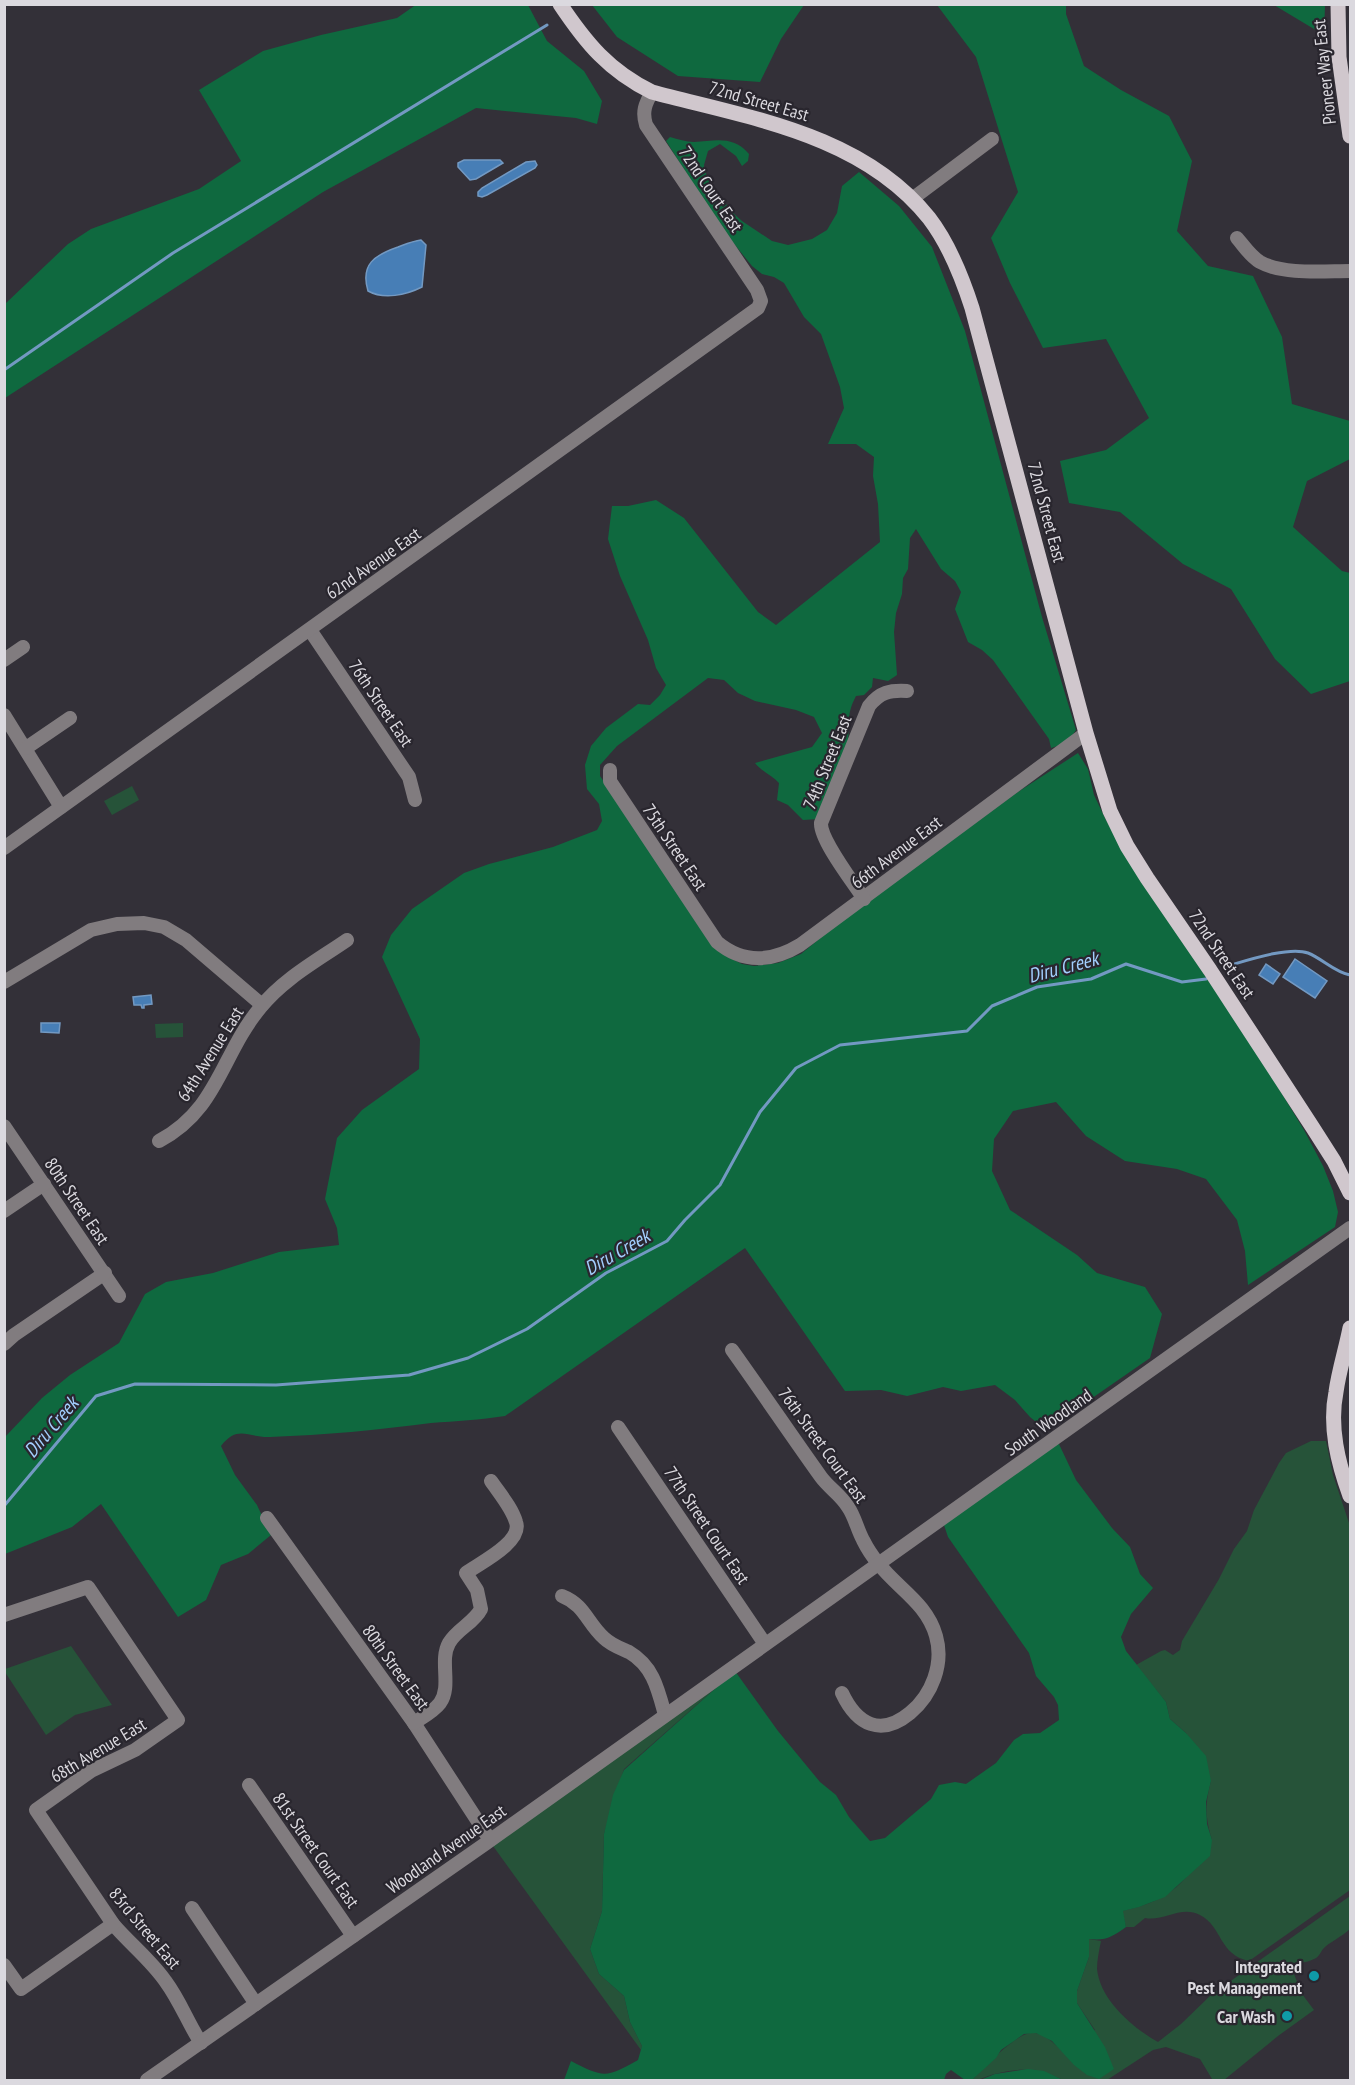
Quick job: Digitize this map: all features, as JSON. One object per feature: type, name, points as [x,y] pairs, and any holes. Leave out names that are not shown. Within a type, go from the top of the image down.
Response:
[{"type":"main road","name":"72nd Street East","points":[[560,4],[589,45],[603,60],[633,82],[652,92],[823,140],[868,164],[886,177],[912,199],[930,219],[966,288],[1086,733],[1110,811],[1127,846],[1334,1161],[1350,1193]]},
{"type":"main road","name":"Pioneer Way East","points":[[1338,4],[1339,57],[1350,136]]},
{"type":"main road","points":[[1334,1161],[1350,1182]]},
{"type":"main road","points":[[1350,1328],[1335,1394],[1334,1415],[1336,1446],[1350,1497]]},
{"type":"street","name":"72nd Court East","points":[[652,92],[643,112],[646,125],[757,290],[760,305]]},
{"type":"street","points":[[912,199],[992,139]]},
{"type":"street","points":[[1237,238],[1251,255],[1271,268],[1299,271],[1350,271]]},
{"type":"street","name":"62nd Avenue East","points":[[4,848],[747,318],[760,305]]},
{"type":"street","name":"76th Street East","points":[[310,630],[409,777],[415,800]]},
{"type":"street","points":[[4,660],[23,647]]},
{"type":"street","name":"74th Street East","points":[[864,898],[828,844],[822,833],[821,823],[869,706],[875,698],[888,691],[907,690]]},
{"type":"street","points":[[4,715],[61,807]]},
{"type":"street","points":[[26,748],[70,718]]},
{"type":"street","name":"66th Avenue East","points":[[717,942],[730,951],[746,957],[763,959],[777,956],[800,945],[1086,733]]},
{"type":"street","name":"75th Street East","points":[[609,770],[610,781],[717,942]]},
{"type":"street","points":[[4,982],[91,930],[117,924],[144,923],[172,931],[186,940],[262,1005]]},
{"type":"street","name":"64th Avenue East","points":[[159,1141],[176,1132],[201,1107],[242,1032],[262,1005],[295,976],[347,940]]},
{"type":"street","name":"80th Street East","points":[[4,1126],[119,1296]]},
{"type":"street","points":[[4,1211],[44,1184]]},
{"type":"street","name":"South Woodland","points":[[765,1644],[1350,1228]]},
{"type":"street","points":[[4,1344],[105,1273]]},
{"type":"street","name":"76th Street Court East","points":[[732,1350],[821,1477],[849,1508],[863,1541],[879,1565],[914,1598],[929,1617],[937,1637],[939,1663],[936,1675],[926,1696],[901,1720],[874,1726],[860,1719],[842,1694]]},
{"type":"street","name":"77th Street Court East","points":[[618,1427],[765,1644]]},
{"type":"street","points":[[414,1723],[440,1703],[445,1689],[447,1647],[455,1635],[475,1618],[481,1609],[477,1590],[466,1573],[507,1544],[516,1534],[518,1527],[515,1519],[491,1481]]},
{"type":"street","name":"80th Street East","points":[[267,1518],[414,1723],[490,1840]]},
{"type":"street","name":"68th Avenue East","points":[[4,1615],[88,1587],[178,1720],[135,1750],[91,1771],[36,1810]]},
{"type":"street","points":[[562,1596],[580,1607],[606,1641],[636,1657],[646,1666],[657,1685],[665,1715]]},
{"type":"street","name":"Woodland Avenue East","points":[[147,2080],[765,1644]]},
{"type":"street","name":"81st Street Court East","points":[[249,1785],[353,1936]]},
{"type":"street","name":"83rd Street East","points":[[36,1810],[113,1924],[145,1955],[167,1982],[201,2043]]},
{"type":"street","points":[[192,1908],[256,2004]]},
{"type":"street","points":[[4,1965],[21,1989],[113,1924]]},
{"type":"green space","points":[[417,4],[528,5],[547,41],[584,71],[602,101],[597,124],[576,118],[476,108],[323,192],[5,398],[5,304],[68,244],[91,229],[199,189],[241,161],[199,90],[263,51],[397,18]]},
{"type":"green space","points":[[592,5],[804,5],[781,39],[760,82],[678,76],[617,37]]},
{"type":"green space","points":[[937,5],[1066,5],[1066,14],[1084,66],[1121,90],[1169,116],[1192,161],[1177,231],[1208,266],[1253,276],[1282,337],[1292,404],[1350,421],[1350,459],[1307,481],[1293,527],[1342,571],[1350,573],[1350,681],[1311,694],[1275,659],[1231,589],[1183,564],[1120,512],[1069,503],[1060,461],[1106,450],[1149,418],[1106,339],[1043,348],[1010,283],[991,238],[1018,192],[976,57]]},
{"type":"green space","points":[[1274,5],[1325,5],[1324,35]]},
{"type":"green space","points":[[670,137],[691,142],[723,140],[737,144],[749,154],[748,161],[742,166],[736,156],[720,144],[708,151],[704,165],[707,177],[731,211],[772,241],[788,245],[812,239],[827,230],[837,213],[842,186],[859,172],[899,206],[932,247],[965,331],[1042,617],[1076,730],[1065,742],[1051,748],[1049,739],[993,660],[968,642],[955,609],[961,592],[955,581],[941,569],[916,529],[910,538],[908,569],[903,578],[902,594],[896,613],[894,632],[897,675],[888,681],[873,678],[872,687],[864,695],[856,696],[850,714],[848,741],[819,819],[803,820],[788,805],[777,800],[779,783],[755,763],[812,747],[822,733],[814,717],[796,710],[755,701],[738,693],[724,680],[708,678],[617,746],[600,765],[600,776],[715,946],[728,957],[742,964],[754,966],[778,963],[801,954],[836,925],[1015,794],[1078,753],[1088,769],[1094,795],[1106,820],[1138,876],[1259,1056],[1304,1130],[1333,1191],[1338,1212],[1335,1227],[1248,1285],[1245,1251],[1237,1220],[1206,1179],[1177,1169],[1125,1161],[1086,1136],[1056,1102],[1013,1111],[994,1139],[992,1171],[1010,1210],[1077,1255],[1097,1273],[1145,1287],[1162,1314],[1150,1358],[1046,1430],[1015,1400],[995,1385],[961,1391],[943,1387],[907,1396],[881,1390],[845,1391],[745,1248],[505,1416],[331,1434],[270,1437],[233,1435],[221,1446],[235,1475],[257,1505],[271,1535],[248,1554],[221,1565],[206,1600],[178,1617],[101,1504],[72,1527],[5,1554],[5,1437],[42,1398],[70,1375],[119,1343],[145,1294],[166,1282],[213,1273],[279,1252],[339,1245],[337,1228],[325,1199],[337,1138],[362,1110],[419,1069],[420,1039],[382,957],[391,935],[412,909],[464,873],[553,847],[597,830],[602,821],[599,804],[587,789],[585,765],[591,746],[606,728],[638,704],[650,705],[666,685],[656,668],[648,640],[620,576],[608,539],[612,506],[628,506],[656,500],[684,518],[758,612],[776,625],[880,542],[878,504],[873,476],[874,457],[856,444],[828,444],[844,408],[840,387],[821,334],[804,317],[784,283],[762,274],[752,266],[722,229],[666,141]]},
{"type":"green space","points":[[132,786],[139,800],[112,815],[104,801]]},
{"type":"green space","points":[[183,1023],[183,1037],[156,1038],[155,1024]]},
{"type":"green space","points":[[1311,1441],[1326,1441],[1333,1475],[1350,1526],[1350,1890],[1249,1961],[1232,1953],[1213,1926],[1193,1912],[1152,1919],[1145,1918],[1134,1927],[1126,1927],[1122,1911],[1139,1907],[1166,1895],[1186,1878],[1212,1840],[1207,1811],[1211,1781],[1186,1733],[1170,1719],[1166,1702],[1136,1665],[1161,1651],[1165,1650],[1173,1655],[1180,1650],[1182,1641],[1234,1549],[1247,1531],[1254,1510],[1279,1463],[1286,1453]]},
{"type":"green space","points":[[1058,1442],[1076,1480],[1112,1528],[1130,1547],[1140,1574],[1153,1588],[1131,1614],[1121,1637],[1126,1651],[1166,1702],[1170,1719],[1206,1756],[1211,1781],[1206,1802],[1207,1824],[1212,1840],[1210,1856],[1165,1897],[1123,1911],[1126,1927],[1113,1936],[1104,1939],[1089,1939],[1089,1957],[1077,1991],[1077,2003],[1105,2047],[1114,2069],[1099,2079],[1087,2075],[1074,2065],[1052,2041],[1036,2033],[1024,2034],[1001,2050],[996,2058],[972,2080],[965,2080],[951,2070],[946,2074],[944,2080],[564,2080],[571,2061],[591,2071],[611,2073],[638,2060],[642,2046],[630,2022],[624,1996],[599,1974],[590,1949],[602,1911],[604,1834],[613,1795],[624,1770],[735,1671],[778,1731],[820,1782],[836,1795],[849,1817],[870,1841],[885,1838],[931,1799],[939,1785],[955,1782],[966,1784],[996,1763],[1014,1740],[1023,1734],[1040,1733],[1059,1720],[1058,1705],[1036,1676],[1029,1653],[948,1537],[944,1525]]},
{"type":"green space","points":[[71,1646],[112,1705],[75,1715],[46,1735],[5,1669]]},
{"type":"green space","points":[[735,1671],[624,1769],[604,1834],[602,1911],[590,1949],[599,1974],[624,1996],[630,2022],[642,2046],[641,2050],[493,1846]]},
{"type":"green space","points":[[1350,1896],[1350,1929],[1325,1947],[1316,1958],[1292,1969],[1302,1994],[1314,2010],[1224,2080],[1212,2079],[1200,2059],[1166,2047],[1153,2050],[1107,2080],[1059,2080],[1061,2079],[1044,2073],[1021,2070],[972,2080],[1011,2043],[1029,2033],[1043,2036],[1063,2052],[1095,2030],[1077,2003],[1077,1991],[1089,1957],[1089,1939],[1101,1941],[1097,1969],[1104,1992],[1119,2012],[1138,2029],[1158,2042],[1211,1995]]},
{"type":"green space","points":[[1028,2069],[1044,2071],[1061,2079],[980,2080],[995,2074]]},
{"type":"water","points":[[464,160],[500,160],[503,163],[476,179],[470,180],[458,167],[458,163]]},
{"type":"water","points":[[535,161],[537,165],[535,168],[487,195],[478,196],[482,188],[526,162]]},
{"type":"water","points":[[421,240],[426,245],[422,287],[388,296],[368,291],[366,274],[368,267],[376,257]]},
{"type":"water","points":[[1295,959],[1327,981],[1315,998],[1283,977]]},
{"type":"water","points":[[1266,964],[1280,974],[1273,984],[1259,975]]},
{"type":"water","points":[[151,995],[152,1004],[144,1005],[144,1008],[141,1005],[134,1005],[133,997]]},
{"type":"water","points":[[41,1023],[60,1023],[59,1033],[41,1032]]},
{"type":"waterway","points":[[4,370],[173,253],[547,25]]},
{"type":"waterway","name":"Diru Creek","points":[[1224,967],[1267,955],[1300,951],[1350,975]]},
{"type":"waterway","name":"Diru Creek","points":[[4,1506],[96,1396],[135,1384],[276,1385],[409,1375],[468,1358],[527,1329],[606,1273],[667,1241],[720,1185],[760,1112],[796,1068],[840,1045],[967,1031],[992,1006],[1037,987],[1091,979],[1126,964],[1182,982],[1206,979]]},
{"type":"place","name":"Integrated Pest Management","points":[[1314,1976]]},
{"type":"place","name":"Car Wash","points":[[1287,2016]]}]
